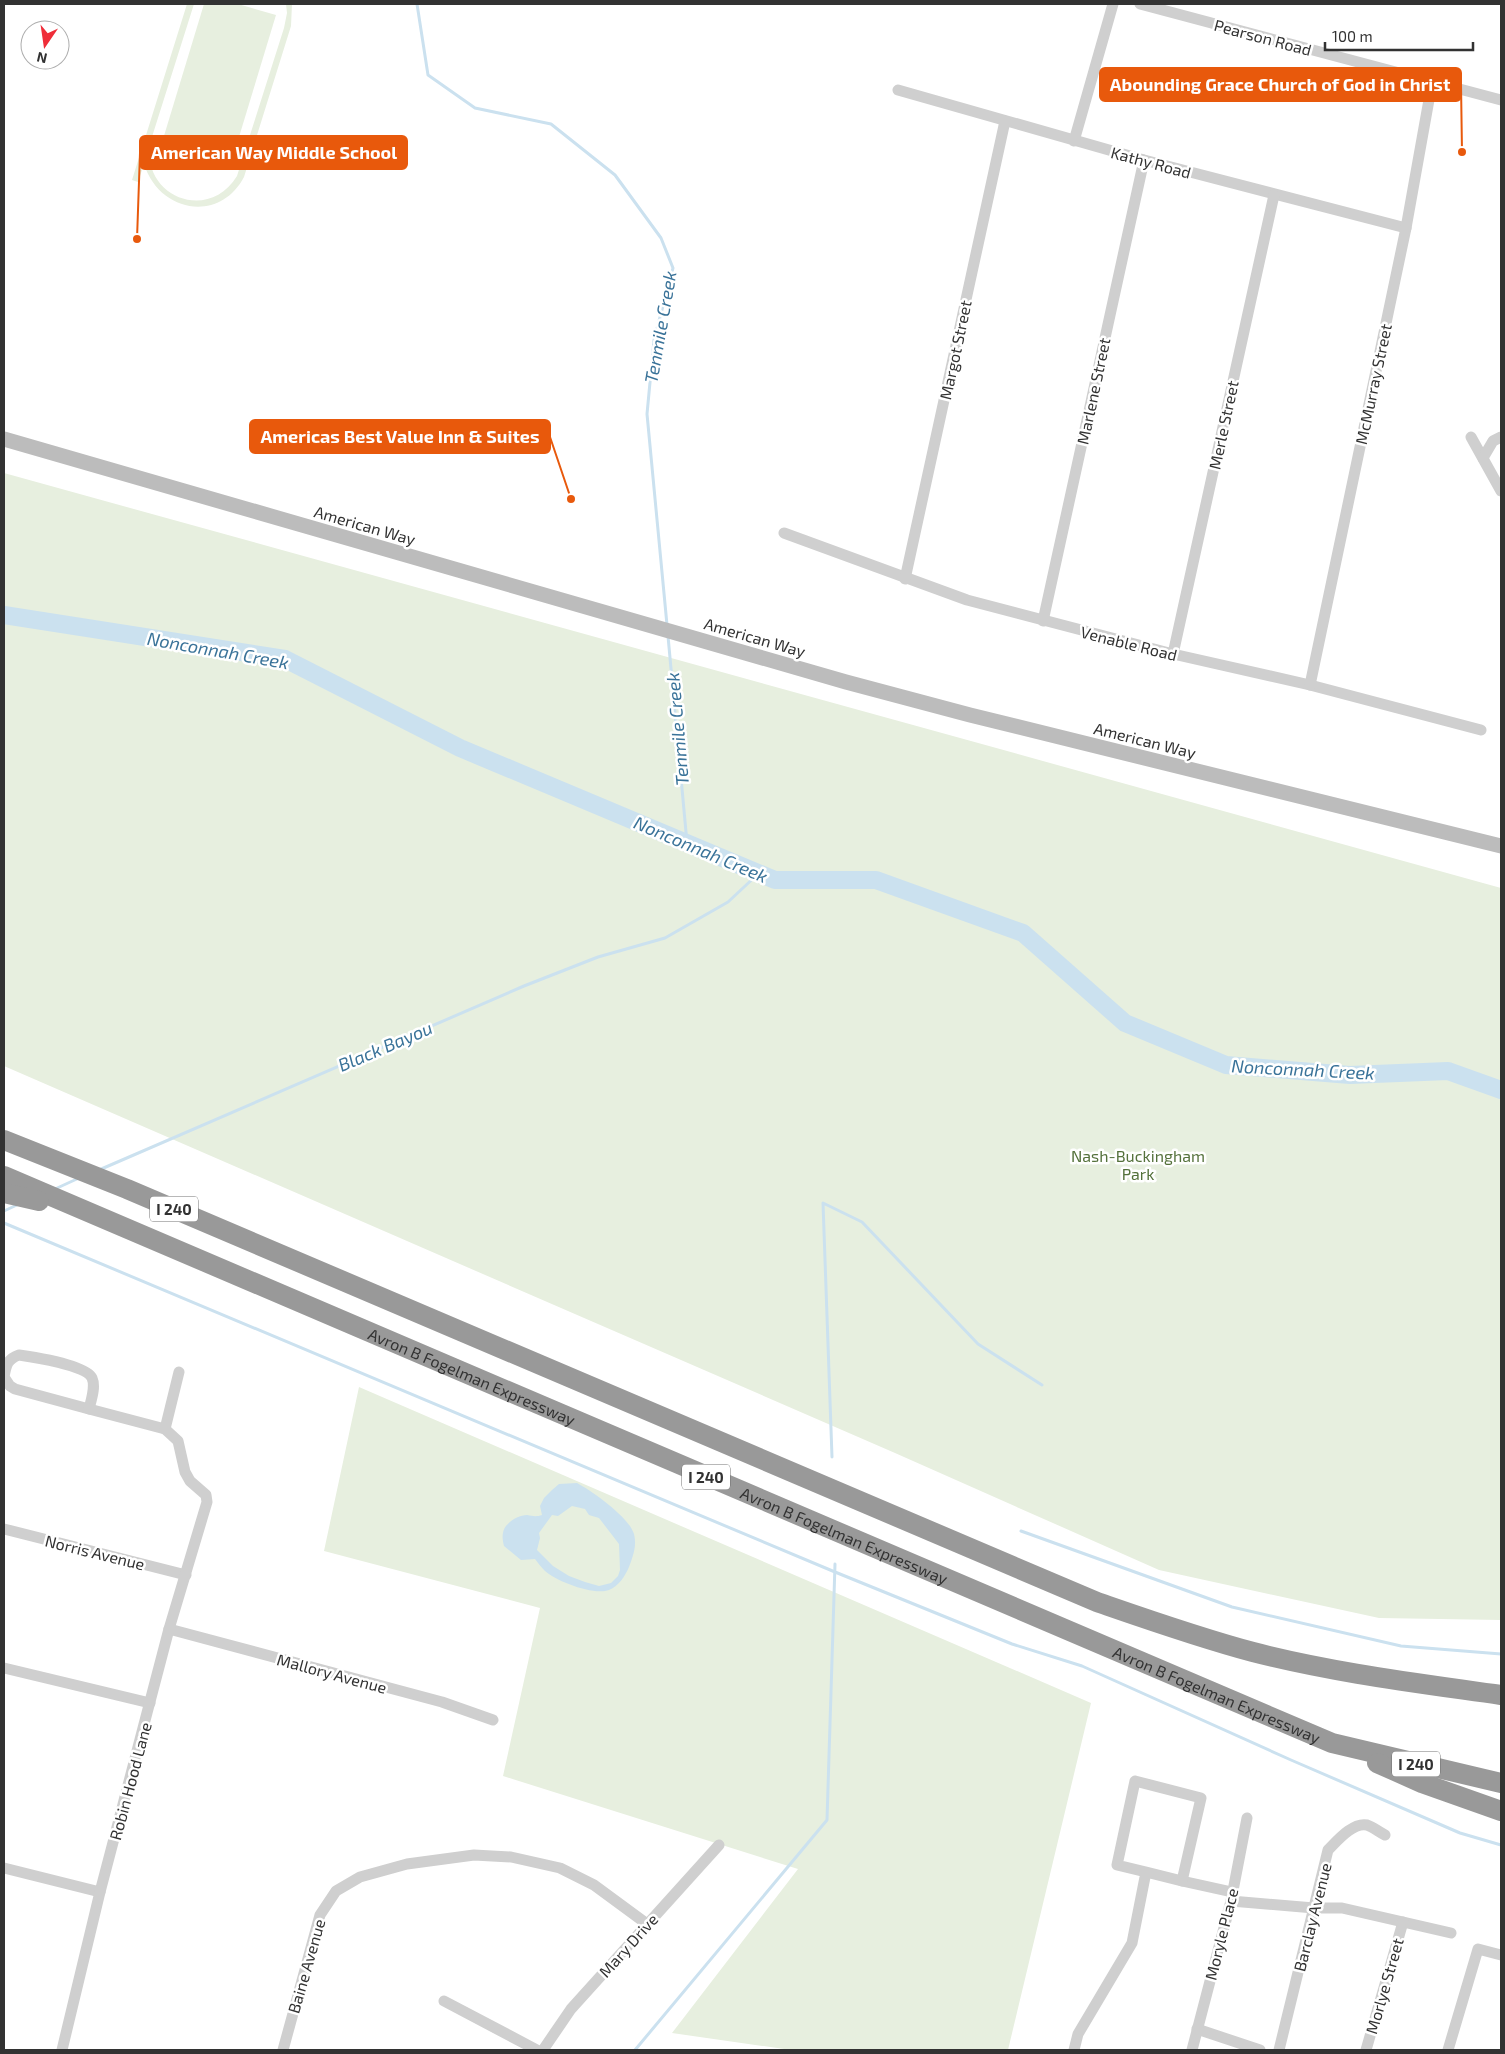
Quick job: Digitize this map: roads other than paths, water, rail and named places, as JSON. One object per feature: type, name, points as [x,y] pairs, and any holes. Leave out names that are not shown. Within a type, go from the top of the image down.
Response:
[{"type":"highway","name":"I 240","points":[[14,1142],[1097,1602],[1176,1629],[1253,1652],[1354,1674],[1501,1695]]},
{"type":"highway","name":"Avron B Fogelman Expressway","points":[[4,1176],[1332,1743],[1501,1784]]},
{"type":"highway","points":[[4,1193],[80,1210]]},
{"type":"highway","points":[[1459,1689],[1501,1684]]},
{"type":"highway","points":[[1332,1743],[1422,1783],[1501,1811]]},
{"type":"main road","name":"American Way","points":[[4,440],[650,624],[846,682],[1501,846]]},
{"type":"street","points":[[1074,141],[1113,4]]},
{"type":"street","name":"Pearson Road","points":[[1140,4],[1501,100]]},
{"type":"street","name":"McMurray Street","points":[[1310,684],[1406,228],[1432,83]]},
{"type":"street","name":"Kathy Road","points":[[898,90],[1074,141],[1274,195],[1406,228]]},
{"type":"street","name":"Margot Street","points":[[905,578],[1005,121]]},
{"type":"street","name":"Marlene Street","points":[[1043,621],[1144,160]]},
{"type":"street","name":"Merle Street","points":[[1172,654],[1274,195]]},
{"type":"street","points":[[1471,437],[1501,491]]},
{"type":"street","points":[[1483,458],[1493,441],[1501,437]]},
{"type":"street","name":"Venable Road","points":[[784,533],[967,600],[1172,654],[1310,684],[1481,730]]},
{"type":"street","points":[[89,1409],[93,1383],[92,1379],[84,1371],[19,1355],[12,1357],[7,1362],[4,1378],[15,1389],[89,1409],[164,1429],[179,1372]]},
{"type":"street","name":"Robin Hood Lane","points":[[62,2050],[100,1892],[169,1629],[207,1502],[206,1495],[190,1481],[185,1472],[178,1441],[164,1429]]},
{"type":"street","name":"Norris Avenue","points":[[4,1529],[186,1575]]},
{"type":"street","name":"Mallory Avenue","points":[[169,1629],[442,1702],[493,1720]]},
{"type":"street","points":[[4,1668],[150,1703]]},
{"type":"street","name":"Morlye Street","points":[[1182,1881],[1201,1798],[1134,1781],[1117,1865],[1232,1896],[1314,1908],[1342,1908],[1451,1933]]},
{"type":"street","name":"Moryle Place","points":[[1192,2050],[1232,1896],[1247,1818]]},
{"type":"street","name":"Barclay Avenue","points":[[1279,2050],[1328,1850],[1344,1834],[1362,1824],[1385,1835]]},
{"type":"street","name":"Mary Drive","points":[[543,2050],[571,2009],[719,1845]]},
{"type":"street","name":"Baine Avenue","points":[[283,2050],[320,1915],[336,1891],[360,1876],[407,1864],[474,1855],[511,1857],[560,1868],[594,1885],[647,1924]]},
{"type":"street","points":[[4,1868],[100,1892]]},
{"type":"street","points":[[1074,2050],[1078,2034],[1132,1942],[1146,1872]]},
{"type":"street","name":"Morlye Street","points":[[1366,2050],[1403,1922]]},
{"type":"street","points":[[1451,2050],[1478,1949],[1501,1955]]},
{"type":"street","points":[[444,2000],[536,2050]]},
{"type":"street","points":[[1197,2029],[1260,2050]]},
{"type":"water","points":[[577,1483],[609,1505],[631,1527],[635,1538],[635,1547],[629,1567],[616,1586],[609,1590],[594,1591],[566,1583],[550,1575],[535,1559],[521,1560],[504,1546],[503,1533],[508,1523],[523,1515],[542,1515],[540,1506],[544,1498],[559,1484]],"holes":[[[572,1506],[585,1509],[589,1515],[599,1518],[619,1544],[620,1570],[618,1576],[611,1583],[599,1586],[569,1576],[553,1566],[537,1550],[540,1538],[539,1533],[552,1515],[558,1516]]]},
{"type":"waterway","name":"Tenmile Creek","points":[[417,4],[428,75],[475,108],[551,124],[615,175],[661,238],[673,268],[654,340],[647,414],[667,625]]},
{"type":"waterway","name":"Black Bayou","points":[[4,615],[285,659],[460,748],[775,880],[876,880],[1023,933],[1125,1023],[1226,1065],[1350,1075],[1448,1071],[1501,1090]]},
{"type":"waterway","name":"Tenmile Creek","points":[[668,636],[687,843]]},
{"type":"waterway","name":"Black Bayou","points":[[99,1170],[524,986],[598,957],[665,938],[728,902],[759,873]]},
{"type":"waterway","name":"Black Bayou","points":[[55,1189],[79,1178]]},
{"type":"waterway","points":[[832,1457],[823,1203],[862,1222],[978,1344],[1042,1385]]},
{"type":"waterway","name":"Black Bayou","points":[[4,1211],[19,1204]]},
{"type":"waterway","points":[[4,1223],[835,1572],[1012,1644],[1082,1666],[1291,1760],[1460,1833],[1501,1845]]},
{"type":"waterway","points":[[1021,1531],[1232,1607],[1401,1646],[1501,1654]]},
{"type":"waterway","points":[[635,2050],[827,1820],[835,1564]]},
{"type":"place","name":"Abounding Grace Church of God in Christ","points":[[1462,152]]},
{"type":"place","name":"American Way Middle School","points":[[137,239]]},
{"type":"place","name":"Americas Best Value Inn & Suites","points":[[571,499]]},
{"type":"water label","name":"Nonconnah Creek","points":[[218,650]]},
{"type":"water label","name":"Nonconnah Creek","points":[[701,849]]},
{"type":"water label","name":"Nonconnah Creek","points":[[1303,1069]]},
{"type":"park label","name":"Nash-Buckingham Park","points":[[1138,1164]]}]
